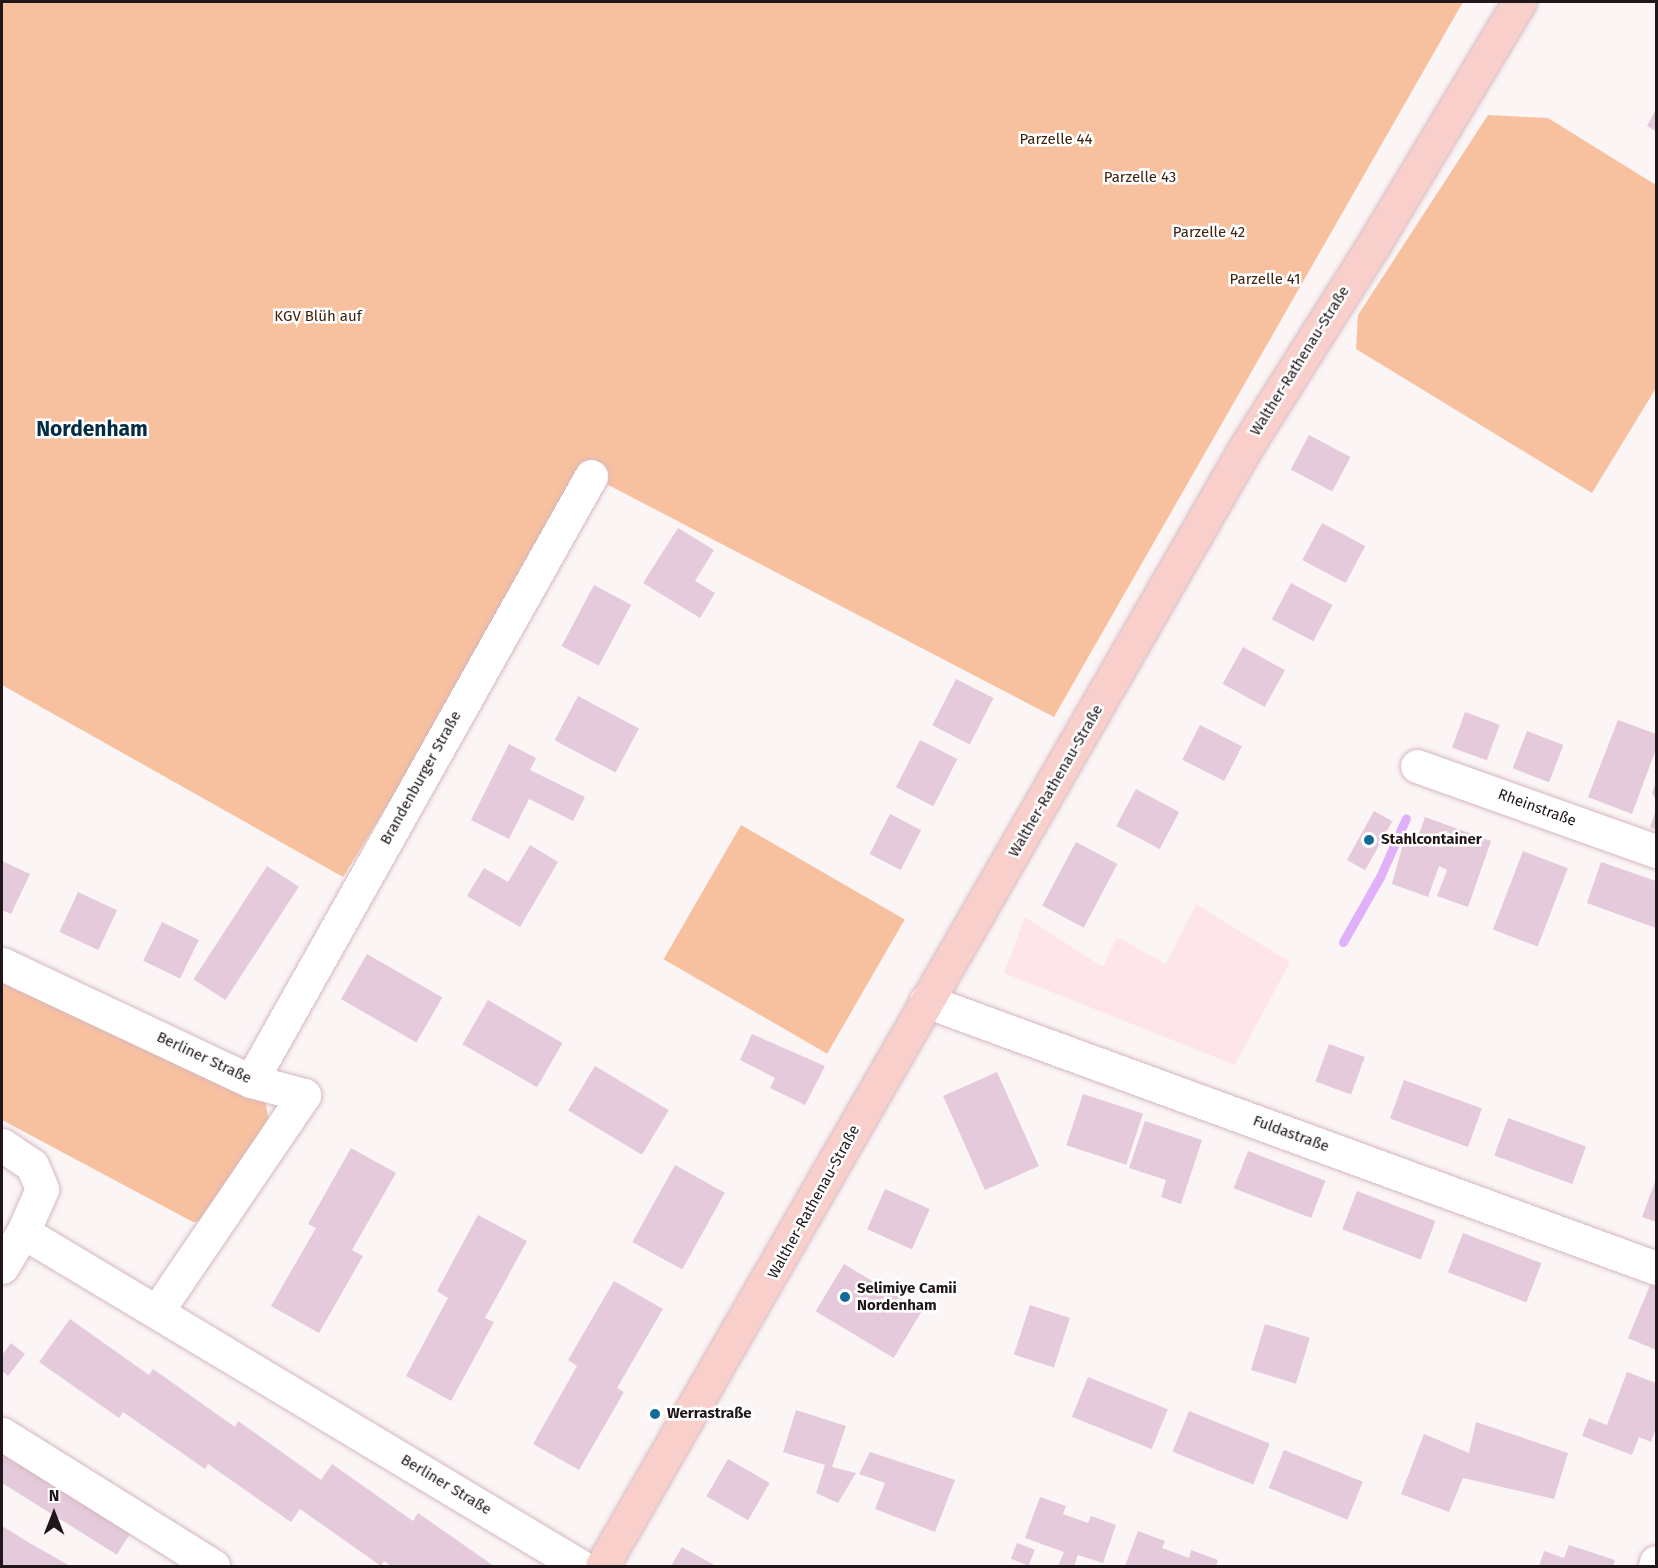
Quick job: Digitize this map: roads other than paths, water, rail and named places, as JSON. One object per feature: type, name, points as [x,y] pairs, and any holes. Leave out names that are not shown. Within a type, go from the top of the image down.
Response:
[{"type":"street","name":"Walther-Rathenau-Straße","points":[[602,1566],[926,1001],[1136,643],[1246,447],[1375,242],[1518,2]]},
{"type":"street","name":"Brandenburger Straße","points":[[251,1081],[591,476]]},
{"type":"street","name":"Rheinstraße","points":[[1417,766],[1656,851]]},
{"type":"street","name":"Berliner Straße","points":[[2,964],[251,1081],[304,1095],[158,1310]]},
{"type":"street","name":"Fuldastraße","points":[[926,1001],[1656,1268]]},
{"type":"street","points":[[2,1145],[32,1165],[42,1189],[23,1232],[2,1267]]},
{"type":"street","name":"Berliner Straße","points":[[23,1232],[158,1310],[580,1566]]},
{"type":"street","points":[[2,1434],[213,1566]]},
{"type":"waterway","points":[[1343,942],[1380,877],[1406,818]]},
{"type":"place","name":"Stahlcontainer","points":[[1369,840]]},
{"type":"place","name":"Selimiye Camii Nordenham","points":[[845,1297]]},
{"type":"place","name":"Werrastraße","points":[[655,1414]]},
{"type":"district","name":"Nordenham","points":[[92,429]]},
{"type":"park label","name":"Parzelle 44","points":[[1056,140]]},
{"type":"park label","name":"Parzelle 43","points":[[1140,178]]},
{"type":"park label","name":"Parzelle 42","points":[[1209,233]]},
{"type":"park label","name":"Parzelle 41","points":[[1265,280]]},
{"type":"park label","name":"KGV Blüh auf","points":[[318,317]]}]
